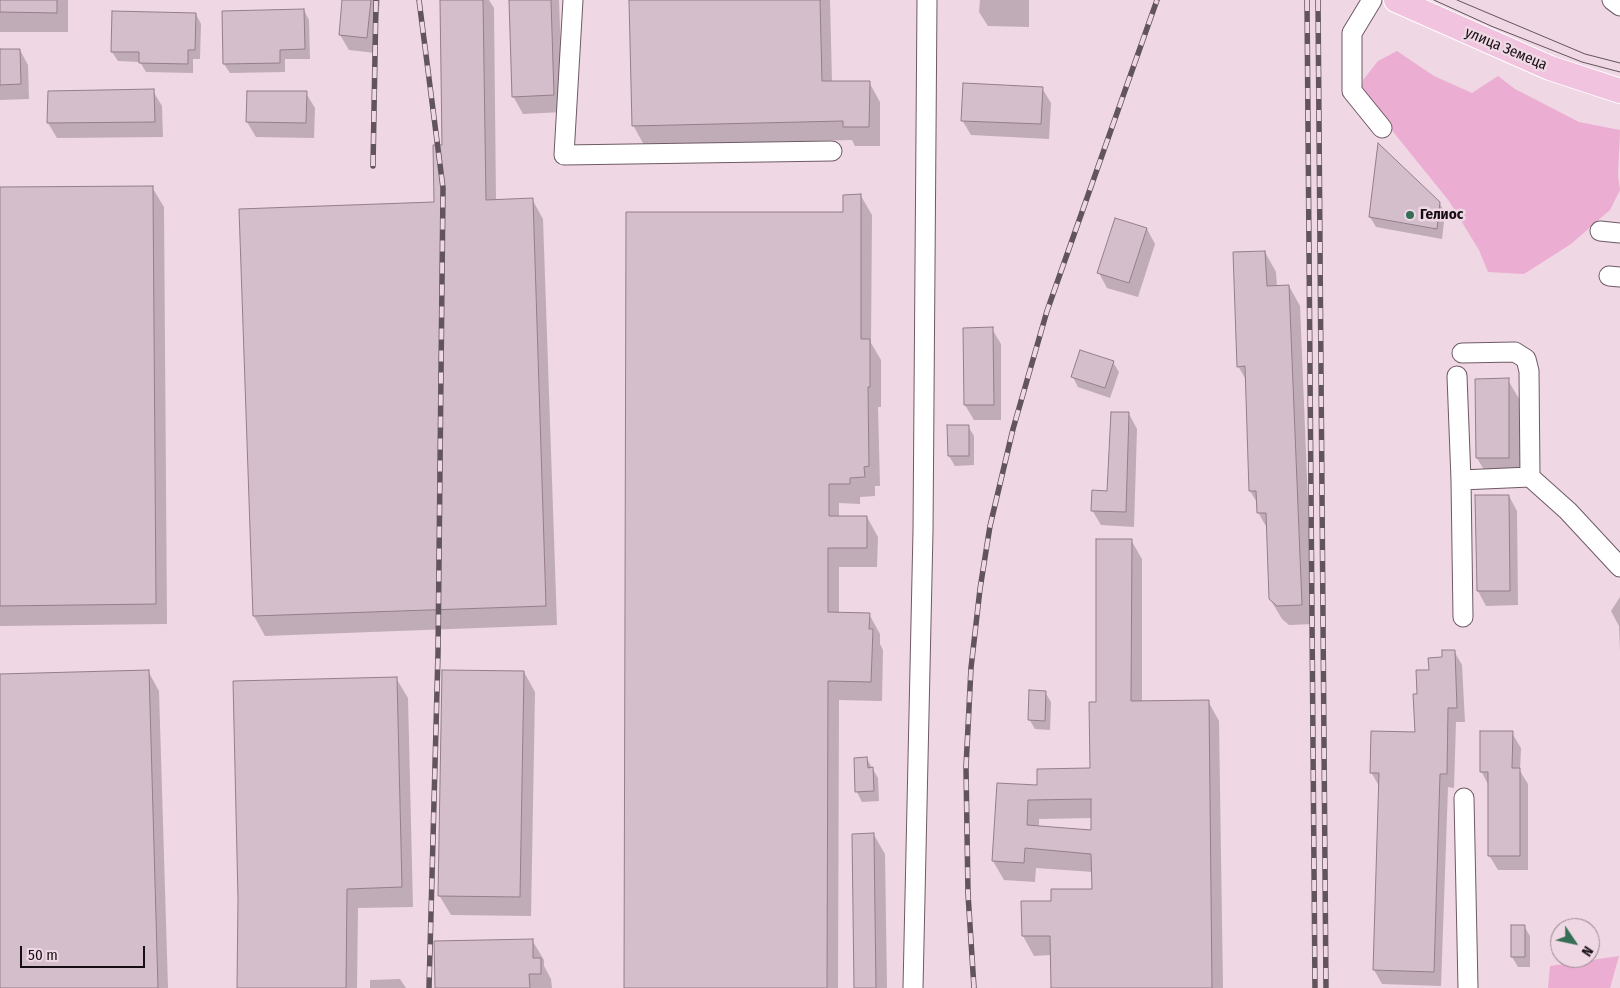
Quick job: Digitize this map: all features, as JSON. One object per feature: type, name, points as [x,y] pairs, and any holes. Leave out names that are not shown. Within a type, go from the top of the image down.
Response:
[{"type":"main road","name":"улица Земеца","points":[[1396,0],[1487,42],[1550,68],[1620,91]]},
{"type":"street","points":[[573,0],[564,154],[832,151]]},
{"type":"street","points":[[913,988],[922,531],[927,0]]},
{"type":"street","points":[[1372,0],[1352,33],[1352,91],[1382,128]]},
{"type":"street","points":[[1612,0],[1620,6]]},
{"type":"street","points":[[1600,231],[1620,233]]},
{"type":"street","points":[[1462,353],[1515,352],[1526,359],[1529,371],[1530,477]]},
{"type":"street","points":[[1457,376],[1463,617]]},
{"type":"street","points":[[1461,480],[1530,477],[1568,511],[1620,566]]},
{"type":"street","points":[[1464,798],[1468,988]]},
{"type":"shaded area","points":[[1397,51],[1434,76],[1472,93],[1498,76],[1515,89],[1579,122],[1620,130],[1618,176],[1620,190],[1610,210],[1571,244],[1524,274],[1488,272],[1479,250],[1449,201],[1361,92],[1363,80],[1378,61]]},
{"type":"shaded area","points":[[1619,956],[1610,988],[1548,988],[1550,966],[1550,968],[1600,968],[1600,959]]},
{"type":"building","points":[[0,0],[57,0],[57,13],[0,12]]},
{"type":"building","points":[[342,0],[371,0],[367,38],[339,35]]},
{"type":"building","points":[[440,0],[483,0],[486,200],[533,198],[546,606],[253,616],[239,209],[434,202],[433,145],[442,145]]},
{"type":"building","points":[[509,0],[551,0],[554,95],[512,97]]},
{"type":"building","points":[[629,0],[820,0],[822,81],[870,81],[869,127],[843,127],[843,121],[632,126]]},
{"type":"building","points":[[304,9],[305,49],[280,50],[280,63],[223,64],[222,11]]},
{"type":"building","points":[[112,11],[196,13],[195,50],[188,50],[188,64],[139,63],[139,52],[111,52]]},
{"type":"building","points":[[0,49],[20,49],[21,84],[0,85]]},
{"type":"building","points":[[963,83],[1043,87],[1041,124],[961,121]]},
{"type":"building","points":[[154,89],[155,122],[47,123],[48,91]]},
{"type":"building","points":[[247,91],[307,91],[306,123],[246,122]]},
{"type":"building","points":[[1378,143],[1440,202],[1437,229],[1369,217]]},
{"type":"building","points":[[153,186],[156,604],[0,606],[0,187]]},
{"type":"building","points":[[861,194],[861,339],[870,339],[870,387],[868,387],[869,466],[864,467],[865,477],[850,478],[850,484],[829,484],[829,516],[867,516],[867,548],[828,548],[828,612],[870,613],[869,629],[873,629],[871,682],[828,681],[827,988],[624,988],[626,212],[843,212],[843,195]]},
{"type":"building","points":[[1115,218],[1147,228],[1129,283],[1097,273]]},
{"type":"building","points":[[1265,251],[1267,286],[1289,285],[1302,605],[1277,606],[1269,599],[1266,513],[1257,513],[1256,491],[1249,491],[1245,366],[1237,367],[1233,252]]},
{"type":"building","points":[[993,327],[994,405],[964,405],[963,328]]},
{"type":"building","points":[[1080,350],[1114,361],[1105,388],[1071,377]]},
{"type":"building","points":[[1509,378],[1509,458],[1476,458],[1475,379]]},
{"type":"building","points":[[1111,412],[1129,412],[1126,512],[1091,511],[1092,490],[1107,491]]},
{"type":"building","points":[[947,425],[969,425],[969,456],[948,456]]},
{"type":"building","points":[[1475,495],[1509,495],[1510,591],[1477,591]]},
{"type":"building","points":[[1096,539],[1132,539],[1131,701],[1209,700],[1212,988],[1051,988],[1050,936],[1022,936],[1021,901],[1051,901],[1051,889],[1092,889],[1091,854],[1025,848],[1024,863],[992,861],[997,783],[1037,785],[1037,769],[1090,768],[1089,702],[1096,702]],"holes":[[[1091,799],[1091,830],[1027,825],[1028,800]]]},
{"type":"building","points":[[1442,650],[1455,650],[1457,708],[1448,708],[1447,774],[1440,774],[1434,972],[1373,970],[1379,773],[1370,773],[1371,731],[1415,732],[1413,694],[1417,694],[1416,670],[1429,670],[1428,658],[1442,657]]},
{"type":"building","points":[[149,670],[158,988],[0,988],[0,674]]},
{"type":"building","points":[[442,670],[524,671],[520,897],[438,896]]},
{"type":"building","points":[[397,677],[402,887],[347,889],[346,988],[237,988],[238,899],[233,681]]},
{"type":"building","points":[[1029,690],[1046,691],[1045,721],[1028,720]]},
{"type":"building","points":[[1480,731],[1513,731],[1512,768],[1520,768],[1520,856],[1488,856],[1488,772],[1480,772]]},
{"type":"building","points":[[867,757],[868,768],[873,767],[874,791],[855,792],[854,758]]},
{"type":"building","points":[[874,833],[876,988],[854,988],[852,834]]},
{"type":"building","points":[[1511,925],[1525,925],[1525,957],[1511,957]]},
{"type":"building","points":[[533,939],[533,958],[541,958],[541,974],[529,974],[530,988],[435,988],[434,941]]},
{"type":"tram line","points":[[1434,0],[1491,26],[1582,62],[1620,72]]},
{"type":"tram line","points":[[1457,0],[1585,54],[1620,63]]},
{"type":"railway","points":[[373,166],[376,0]]},
{"type":"railway","points":[[419,0],[443,188],[438,653],[429,988]]},
{"type":"railway","points":[[974,988],[968,894],[966,767],[971,668],[980,589],[990,526],[1013,429],[1047,311],[1157,0]]},
{"type":"railway","points":[[1307,0],[1315,988]]},
{"type":"railway","points":[[1318,0],[1326,988]]},
{"type":"place","name":"Гелиос","points":[[1410,215]]}]
